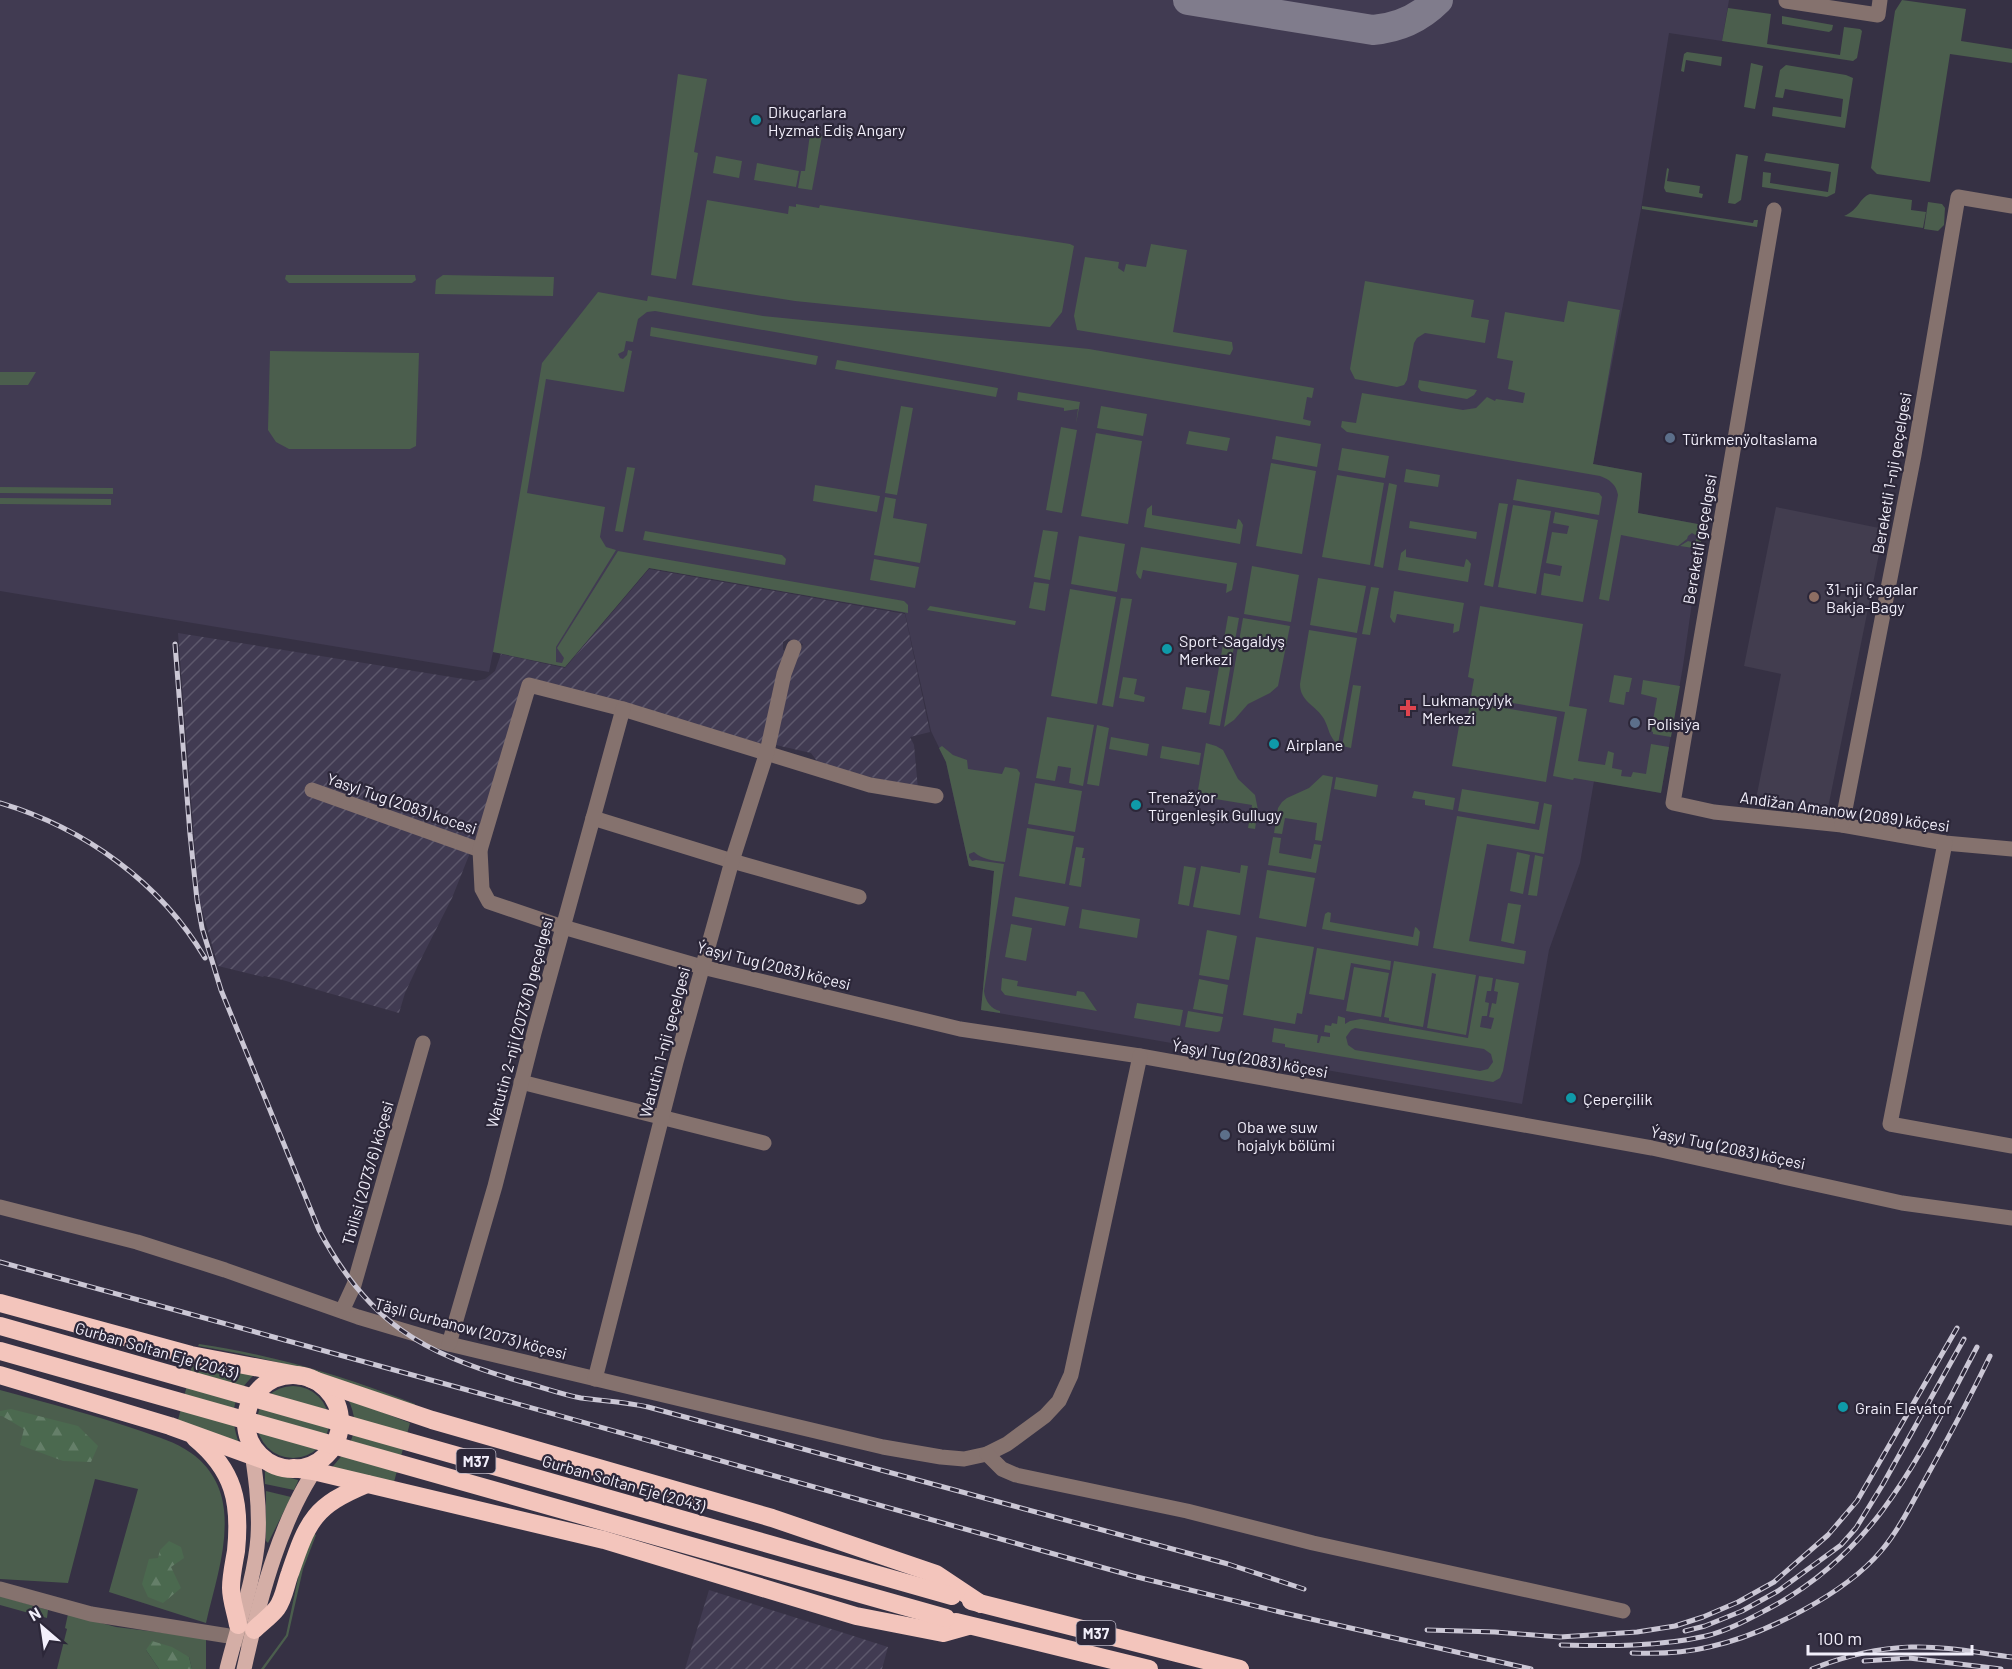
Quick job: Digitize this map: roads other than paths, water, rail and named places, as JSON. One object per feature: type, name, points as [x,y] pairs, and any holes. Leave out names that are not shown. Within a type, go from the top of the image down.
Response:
[{"type":"highway","points":[[0,1303],[192,1355],[307,1377],[432,1420],[783,1521],[936,1574],[981,1604]]},
{"type":"highway","name":"Gurban Soltan Eje (2043)","points":[[0,1326],[952,1596],[1240,1669]]},
{"type":"highway","name":"M37","points":[[0,1351],[968,1626],[1149,1669]]},
{"type":"highway","points":[[0,1375],[189,1433],[251,1448],[274,1464],[313,1471],[604,1540],[856,1616],[943,1633],[968,1626]]},
{"type":"highway","points":[[251,1448],[246,1422],[247,1412],[254,1396],[275,1378],[293,1375],[307,1377],[326,1389],[336,1404],[339,1413],[339,1431],[332,1448],[326,1455],[311,1465],[293,1468]]},
{"type":"highway","points":[[189,1433],[209,1449],[221,1464],[236,1498],[237,1536],[231,1590],[244,1633],[278,1607],[303,1539],[315,1516],[336,1498],[367,1484]]},
{"type":"main road","points":[[244,1669],[244,1633],[258,1536],[251,1448]]},
{"type":"main road","points":[[227,1669],[244,1633],[283,1534],[313,1471],[326,1455]]},
{"type":"street","points":[[1786,1],[1878,15],[1880,0]]},
{"type":"street","name":"Bereketli 1-nji geçelgesi","points":[[1842,825],[1914,455],[1958,197],[2012,206]]},
{"type":"street","name":"Bereketli geçelgesi","points":[[1673,803],[1774,210]]},
{"type":"street","name":"Watutin 1-nji geçelgesi","points":[[595,1379],[702,967],[766,752],[784,675],[794,647]]},
{"type":"street","points":[[480,850],[530,685],[622,709],[870,784],[936,796]]},
{"type":"street","name":"Watutin 2-nji (2073/6) geçelgesi","points":[[449,1344],[495,1186],[622,709]]},
{"type":"street","name":"Yasyl Tug (2083) kocesi","points":[[312,790],[480,850]]},
{"type":"street","name":"Andižan Amanow (2089) köçesi","points":[[1673,803],[1714,812],[1842,825],[1945,843],[2012,849]]},
{"type":"street","points":[[593,818],[859,897]]},
{"type":"street","points":[[1945,843],[1890,1124],[2012,1146]]},
{"type":"street","name":"Ýaşyl Tug (2083) köçesi","points":[[480,850],[482,889],[489,902],[563,927],[702,967],[960,1029],[1140,1056],[1652,1149],[1902,1203],[2012,1218]]},
{"type":"street","name":"Tbilisi (2073/6) köçesi","points":[[342,1311],[354,1285],[423,1043]]},
{"type":"street","points":[[1140,1056],[1071,1375],[1059,1401],[1045,1416],[1007,1444],[987,1454],[1002,1469],[1016,1475],[1187,1511],[1313,1543],[1623,1611]]},
{"type":"street","points":[[521,1082],[764,1143]]},
{"type":"street","name":"Täşli Gurbanow (2073) köçesi","points":[[0,1207],[137,1242],[342,1311],[449,1344],[883,1447],[964,1459],[987,1454]]},
{"type":"street","points":[[0,1589],[91,1614],[244,1633]]},
{"type":"railway","points":[[175,644],[190,834],[202,928],[221,990],[319,1230],[338,1262],[378,1311],[401,1330],[453,1359],[519,1381],[581,1398],[648,1407],[1228,1564],[1304,1589]]},
{"type":"railway","points":[[0,803],[61,827],[117,861],[166,905],[205,958]]},
{"type":"railway","points":[[0,1262],[1133,1576],[1531,1669]]},
{"type":"railway","points":[[1427,1630],[1560,1637],[1637,1632],[1675,1626],[1703,1617],[1738,1602],[1774,1582],[1828,1535],[1857,1501],[1957,1328]]},
{"type":"railway","points":[[1685,1631],[1705,1626],[1742,1611],[1778,1591],[1841,1545],[1856,1528],[1883,1484],[1964,1339]]},
{"type":"railway","points":[[1561,1645],[1652,1644],[1706,1636],[1746,1621],[1807,1585],[1840,1558],[1893,1496],[1916,1461],[1977,1347]]},
{"type":"railway","points":[[1632,1653],[1690,1651],[1754,1633],[1802,1611],[1866,1567],[1881,1551],[1903,1519],[1990,1356]]},
{"type":"railway","points":[[1812,1669],[1860,1654],[1911,1647],[1962,1650],[2012,1657]]},
{"type":"railway","points":[[1864,1661],[1909,1658],[2001,1669]]},
{"type":"place","name":"Dikuçarlara Hyzmat Ediş Angary","points":[[756,120]]},
{"type":"place","name":"Türkmenÿoltaslama","points":[[1670,438]]},
{"type":"place","name":"31-nji Çagalar Bakja-Bagy","points":[[1814,597]]},
{"type":"place","name":"Sport-Sagaldyş Merkezi","points":[[1167,649]]},
{"type":"place","name":"Lukmançylyk Merkezi","points":[[1408,708]]},
{"type":"place","name":"Polisiýa","points":[[1635,723]]},
{"type":"place","name":"Airplane","points":[[1274,744]]},
{"type":"place","name":"Trenažýor Türgenleşik Gullugy","points":[[1136,805]]},
{"type":"place","name":"Çeperçilik","points":[[1571,1098]]},
{"type":"place","name":"Oba we suw hojalyk bölümi","points":[[1225,1135]]},
{"type":"place","name":"Grain Elevator","points":[[1843,1407]]}]
